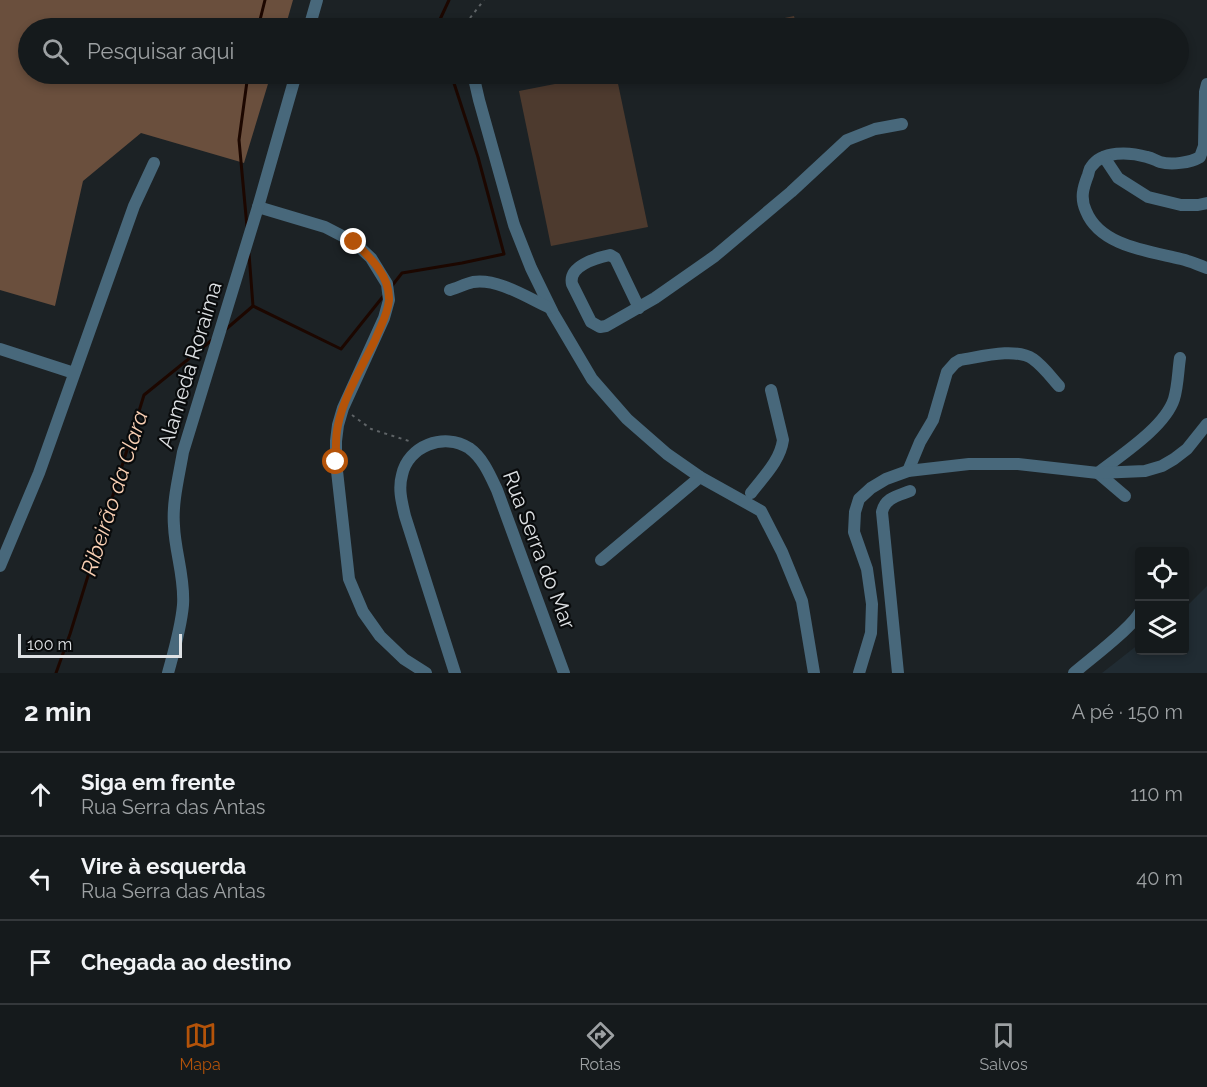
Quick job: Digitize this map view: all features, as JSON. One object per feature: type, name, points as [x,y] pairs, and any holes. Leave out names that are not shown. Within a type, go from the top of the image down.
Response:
[{"type":"street","points":[[312,18],[317,0]]},
{"type":"street","name":"Alameda Roraima","points":[[168,673],[183,604],[173,524],[181,464],[293,84]]},
{"type":"street","points":[[475,84],[514,225],[550,308],[592,379],[627,419],[667,454],[700,477],[761,511],[782,552],[802,601],[814,673]]},
{"type":"street","points":[[1207,84],[1204,146],[1202,154],[1197,159],[1172,163],[1135,154],[1121,153],[1104,157],[1091,166],[1083,188],[1082,202],[1095,226],[1108,237],[1148,252],[1207,268]]},
{"type":"street","points":[[639,308],[615,258],[610,255],[580,266],[573,273],[572,284],[591,322],[600,327],[606,326],[639,308],[655,298],[715,256],[848,140],[875,129],[902,124]]},
{"type":"street","points":[[1104,157],[1118,178],[1148,197],[1180,205],[1207,203]]},
{"type":"street","points":[[0,566],[39,473],[134,206],[154,163]]},
{"type":"street","points":[[258,207],[325,227],[354,242],[371,258],[387,284],[389,300],[384,318],[343,408],[337,433],[336,462],[349,579],[363,612],[381,636],[404,659],[426,673]]},
{"type":"street","points":[[450,290],[473,282],[488,282],[507,288],[550,308]]},
{"type":"street","points":[[0,349],[74,373]]},
{"type":"street","points":[[908,471],[920,442],[933,420],[947,372],[960,360],[1012,353],[1023,354],[1039,363],[1059,386]]},
{"type":"street","points":[[1098,473],[1161,422],[1174,398],[1180,358]]},
{"type":"street","points":[[751,493],[772,466],[782,447],[783,440],[771,390]]},
{"type":"street","points":[[859,673],[871,633],[872,604],[867,570],[854,532],[855,512],[860,499],[870,488],[908,471],[969,464],[1018,464],[1098,473],[1145,471],[1162,466],[1187,449],[1207,424]]},
{"type":"street","name":"Rua Serra do Mar","points":[[420,447],[432,443],[457,443],[468,448],[486,468],[497,490],[564,673]]},
{"type":"street","points":[[420,447],[406,464],[400,493],[405,516],[455,673]]},
{"type":"street","points":[[1098,473],[1125,496]]},
{"type":"street","points":[[601,560],[700,477]]},
{"type":"street","points":[[898,673],[882,513],[883,506],[891,498],[910,491]]},
{"type":"street","points":[[1074,673],[1135,620]]},
{"type":"path","points":[[471,18],[484,0]]},
{"type":"path","points":[[343,408],[371,429],[408,440],[420,447]]},
{"type":"shaded area","points":[[0,0],[293,0],[288,18],[18,18],[18,84],[268,84],[244,163],[141,133],[83,181],[55,306],[0,290]]},
{"type":"shaded area","points":[[555,84],[618,84],[648,227],[551,246],[519,91]]},
{"type":"shaded area","points":[[1207,586],[1207,673],[1102,673],[1135,647],[1135,655],[1189,655],[1189,604]]},
{"type":"waterway","name":"Ribeirão da Clara","points":[[260,18],[265,0]]},
{"type":"waterway","points":[[441,18],[449,0]]},
{"type":"waterway","name":"Ribeirão da Clara","points":[[247,84],[239,140],[247,227]]},
{"type":"waterway","points":[[391,287],[402,273],[504,254],[478,157],[454,84]]},
{"type":"waterway","name":"Ribeirão da Clara","points":[[225,330],[253,306],[249,254]]},
{"type":"waterway","points":[[253,306],[341,349],[385,294]]},
{"type":"waterway","name":"Ribeirão da Clara","points":[[56,673],[144,395],[212,340]]},
{"type":"route","points":[[336,462],[338,425],[343,408],[384,318],[389,300],[387,284],[381,273],[371,258],[354,242]]}]
